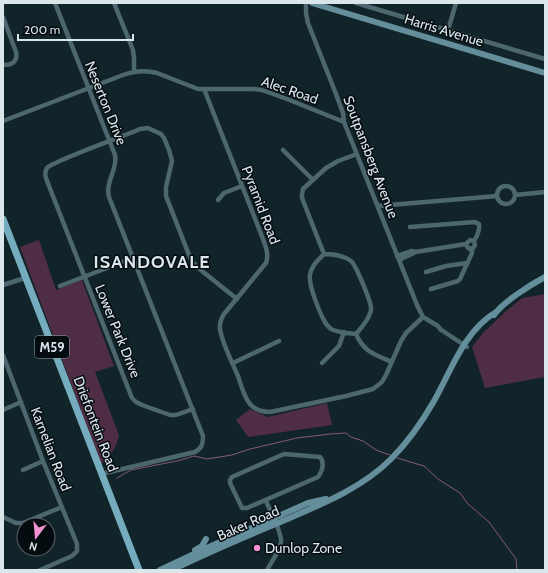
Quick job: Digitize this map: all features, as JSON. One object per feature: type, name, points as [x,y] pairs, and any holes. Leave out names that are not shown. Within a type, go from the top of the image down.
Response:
[{"type":"main road","name":"Harris Avenue","points":[[312,3],[545,73]]},
{"type":"main road","name":"Driefontein Road","points":[[3,219],[101,474],[140,568]]},
{"type":"main road","name":"Baker Road","points":[[160,570],[275,521],[305,511],[334,498],[369,477],[399,451],[425,416],[465,346],[481,324],[521,292],[545,277]]},
{"type":"main road","name":"Baker Road","points":[[172,570],[275,521]]},
{"type":"main road","points":[[179,561],[186,554],[201,547],[206,539]]},
{"type":"street","name":"Neserton Drive","points":[[55,3],[115,155],[116,160],[108,185],[108,194],[203,436],[202,445],[195,452],[101,474]]},
{"type":"street","points":[[114,3],[133,50],[134,72]]},
{"type":"street","name":"Soutpansberg Avenue","points":[[306,3],[308,23],[336,94],[344,122],[417,305],[424,317]]},
{"type":"street","points":[[356,3],[545,59]]},
{"type":"street","points":[[448,30],[456,3]]},
{"type":"street","points":[[3,18],[17,56],[14,62],[3,65]]},
{"type":"street","points":[[3,122],[134,72],[157,73],[204,90]]},
{"type":"street","name":"Alec Road","points":[[204,90],[257,90],[268,92],[344,122]]},
{"type":"street","name":"Pyramid Road","points":[[204,90],[267,249],[268,256],[266,263],[221,319],[219,326],[223,341],[249,403],[256,408],[268,412],[370,390],[382,382],[406,332],[424,317]]},
{"type":"street","points":[[110,141],[143,128],[148,128],[163,136],[172,157],[166,196],[191,260],[197,267],[237,299]]},
{"type":"street","name":"Lower Park Drive","points":[[110,141],[48,166],[45,173],[46,178],[134,400],[142,405],[170,415],[176,415],[193,409]]},
{"type":"street","points":[[283,150],[313,180]]},
{"type":"street","points":[[324,254],[302,196],[303,189],[330,165],[357,154]]},
{"type":"street","points":[[218,200],[224,193],[242,186]]},
{"type":"street","points":[[504,186],[513,189],[515,195],[514,200],[507,205],[501,203],[497,196],[498,190],[504,186]]},
{"type":"street","points":[[515,195],[545,192]]},
{"type":"street","points":[[378,206],[497,196]]},
{"type":"street","points":[[410,227],[476,222],[480,226],[474,241],[475,245],[472,248],[472,253],[462,277],[458,281],[431,289]]},
{"type":"street","points":[[398,258],[412,251],[415,252],[466,244],[470,240],[474,241]]},
{"type":"street","points":[[466,244],[468,248],[472,248]]},
{"type":"street","points":[[324,254],[332,254],[346,258],[353,262],[358,273],[371,310],[369,317],[356,334],[339,332],[331,328],[325,322],[309,279],[310,272],[324,254]]},
{"type":"street","points":[[60,286],[133,258]]},
{"type":"street","points":[[426,272],[446,266],[467,263]]},
{"type":"street","points":[[3,285],[25,278]]},
{"type":"street","points":[[424,317],[465,346]]},
{"type":"street","points":[[322,363],[339,346],[344,332]]},
{"type":"street","points":[[356,334],[366,350],[392,362]]},
{"type":"street","points":[[233,363],[279,341]]},
{"type":"street","name":"Karnelian Road","points":[[3,355],[43,461],[77,544],[77,551],[72,556],[40,570]]},
{"type":"street","points":[[3,410],[21,402]]},
{"type":"street","points":[[284,454],[314,456],[321,458],[323,461],[323,466],[317,478],[266,501],[247,508],[242,508],[230,483],[231,478],[284,454]]},
{"type":"street","points":[[23,470],[43,461]]},
{"type":"street","name":"Baker Road","points":[[266,501],[275,521]]},
{"type":"street","points":[[3,518],[16,523],[23,523],[62,507]]},
{"type":"street","points":[[267,570],[279,549],[281,542],[275,521]]},
{"type":"shaded area","points":[[39,240],[56,290],[82,280],[114,366],[95,372],[119,435],[113,451],[101,464],[20,247]]},
{"type":"shaded area","points":[[545,294],[545,377],[485,388],[472,347],[483,333],[522,298]]},
{"type":"shaded area","points":[[327,403],[332,425],[248,437],[236,420],[250,409],[268,417]]},
{"type":"waterway","points":[[117,478],[131,470],[194,456],[207,459],[232,455],[250,449],[297,438],[330,434],[346,433],[351,437],[363,441],[376,450],[390,455]]},
{"type":"waterway","points":[[397,458],[424,466],[438,479],[460,493],[468,504],[489,522],[516,559],[517,570]]},
{"type":"place","name":"Dunlop Zone","points":[[257,548]]},
{"type":"district","name":"ISANDOVALE","points":[[152,262]]}]
